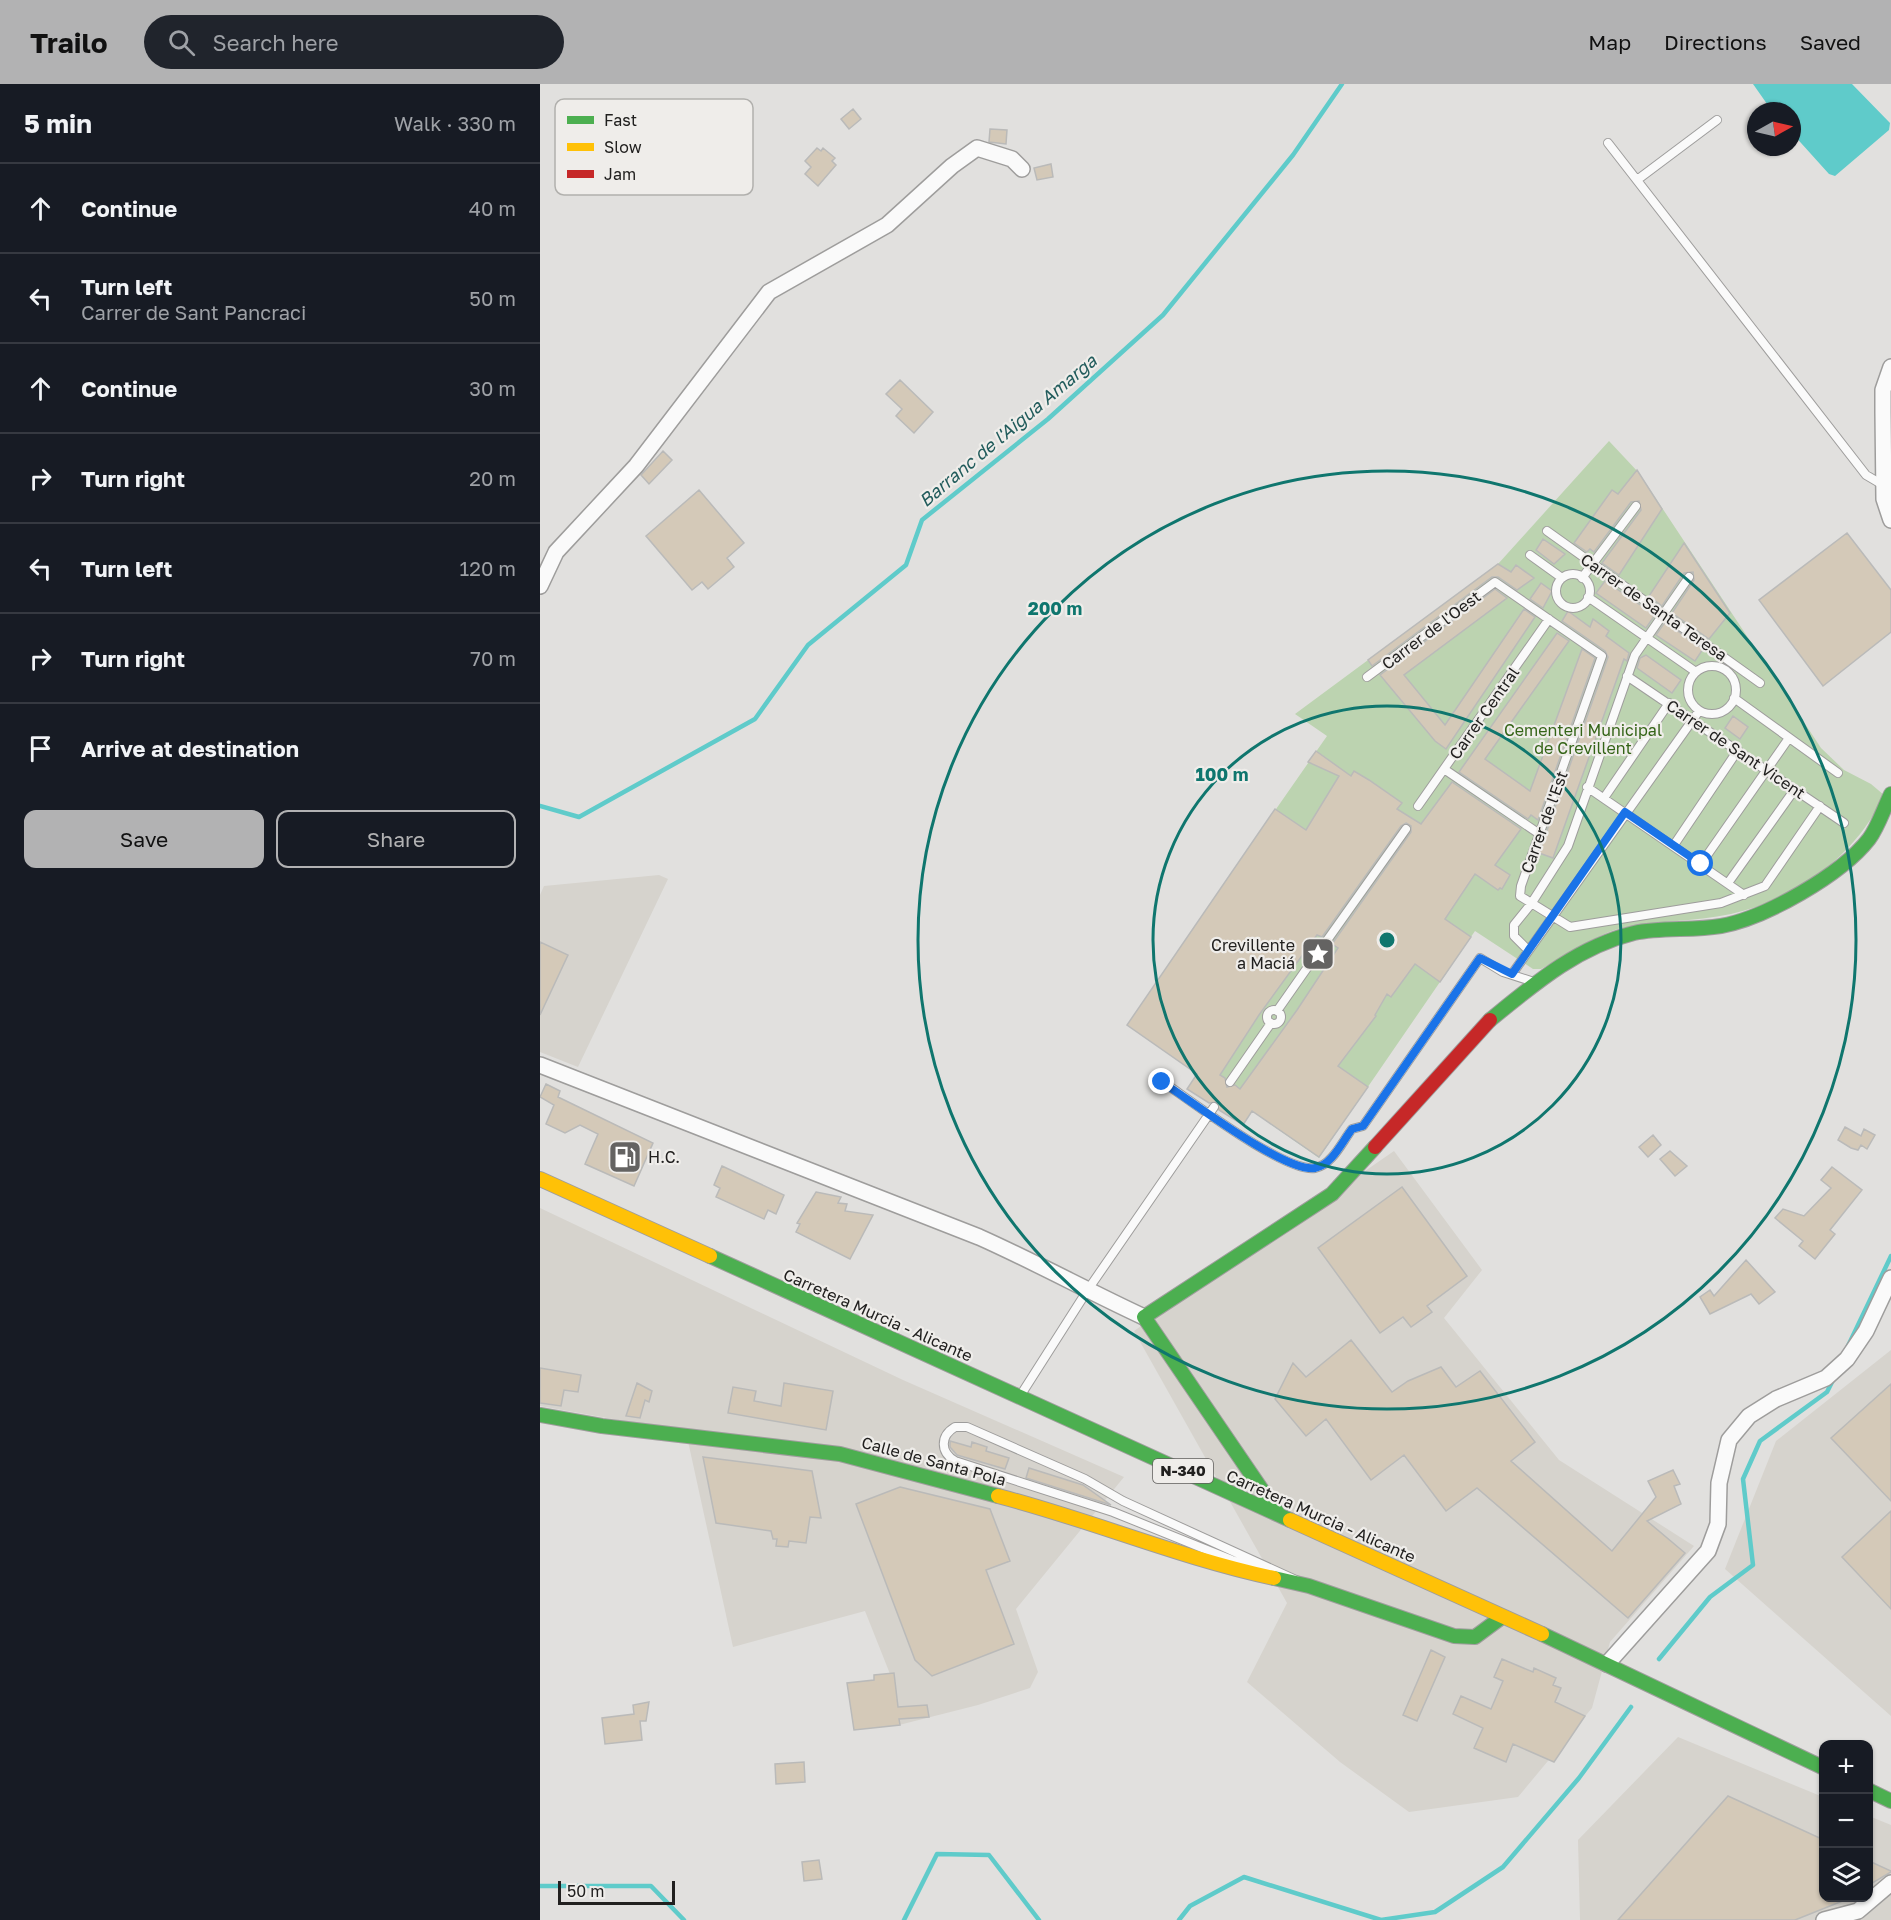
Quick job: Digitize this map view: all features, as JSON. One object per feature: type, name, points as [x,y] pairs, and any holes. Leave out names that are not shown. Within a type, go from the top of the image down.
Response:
[{"type":"main road","points":[[1279,1515],[1144,1317],[1332,1194],[1486,1023],[1549,972],[1597,946],[1635,933],[1722,926],[1781,904],[1822,882],[1869,838],[1891,794]]},
{"type":"main road","name":"Carretera Murcia - Alicante","points":[[540,1179],[1607,1664],[1819,1766]]},
{"type":"main road","name":"Calle de Santa Pola","points":[[540,1415],[602,1426],[840,1454],[1067,1514],[1213,1565],[1309,1586],[1454,1636],[1475,1637],[1502,1617]]},
{"type":"main road","points":[[1873,1792],[1891,1801]]},
{"type":"street","points":[[540,586],[556,552],[636,466],[769,292],[887,225],[952,166],[977,148],[1012,159],[1022,169]]},
{"type":"street","points":[[1891,367],[1883,390],[1883,485],[1884,499],[1891,520]]},
{"type":"street","points":[[540,1065],[915,1210],[1043,1266],[1087,1291],[1144,1317]]},
{"type":"street","points":[[1607,1664],[1708,1551],[1718,1524],[1719,1483],[1729,1440],[1749,1416],[1776,1399],[1826,1378],[1847,1359],[1866,1331],[1891,1278]]},
{"type":"street","points":[[1824,1920],[1858,1911],[1891,1883]]},
{"type":"lane","points":[[1637,180],[1717,120]]},
{"type":"lane","points":[[1608,143],[1866,475],[1883,485]]},
{"type":"lane","points":[[1582,578],[1636,506]]},
{"type":"lane","name":"Carrer de Santa Teresa","points":[[1547,531],[1760,683]]},
{"type":"lane","points":[[1530,555],[1562,578]]},
{"type":"lane","points":[[1572,574],[1582,578],[1589,586],[1588,597],[1576,607],[1565,606],[1556,593],[1562,578],[1572,574]]},
{"type":"lane","points":[[1527,949],[1514,936],[1514,925],[1531,904],[1568,846],[1635,655],[1689,578]]},
{"type":"lane","name":"Carrer de l'Oest","points":[[1367,677],[1495,582],[1549,620]]},
{"type":"lane","points":[[1588,597],[1696,672]]},
{"type":"lane","name":"Carrer de l'Est","points":[[1531,904],[1520,896],[1521,886],[1541,835],[1602,656],[1549,620]]},
{"type":"lane","name":"Carrer Central","points":[[1418,806],[1549,620]]},
{"type":"lane","points":[[1721,668],[1726,659]]},
{"type":"lane","points":[[1706,667],[1721,668],[1733,679],[1734,698],[1728,709],[1721,713],[1713,715],[1699,711],[1692,705],[1687,690],[1696,672],[1706,667]]},
{"type":"lane","name":"Carrer de Sant Vicent","points":[[1627,676],[1693,718],[1844,823]]},
{"type":"lane","points":[[1734,698],[1838,773]]},
{"type":"lane","points":[[1604,798],[1669,703]]},
{"type":"lane","points":[[1512,974],[1527,949],[1552,918],[1625,812],[1699,711]]},
{"type":"lane","points":[[1701,864],[1789,738]]},
{"type":"lane","points":[[1674,845],[1738,750]]},
{"type":"lane","points":[[1444,770],[1541,835]]},
{"type":"lane","points":[[1587,787],[1744,895]]},
{"type":"lane","points":[[1728,883],[1795,789]]},
{"type":"lane","points":[[1531,904],[1570,927],[1721,903],[1765,886],[1820,806]]},
{"type":"lane","points":[[1323,946],[1327,954],[1326,959],[1318,963],[1312,961],[1309,955],[1312,947],[1323,946],[1406,829]]},
{"type":"lane","points":[[1162,1082],[1212,1110],[1257,1146],[1295,1164],[1313,1169],[1328,1162],[1352,1129],[1363,1126],[1480,958],[1535,983]]},
{"type":"lane","points":[[1230,1082],[1271,1023],[1268,1014],[1277,1011],[1312,961]]},
{"type":"lane","points":[[1019,1397],[1087,1291],[1212,1110]]},
{"type":"lane","points":[[967,1426],[1085,1479],[1123,1501],[1309,1586],[1232,1560],[1113,1512],[955,1461],[946,1453],[943,1441],[945,1435],[955,1427],[967,1426]]},
{"type":"shaded area","points":[[659,875],[668,879],[578,1067],[540,1052],[540,895],[544,886]]},
{"type":"shaded area","points":[[1394,1151],[1482,1270],[1444,1318],[1559,1460],[1694,1546],[1610,1642],[1592,1708],[1518,1797],[1409,1812],[1340,1762],[1247,1682],[1287,1603],[1134,1331]]},
{"type":"shaded area","points":[[540,1208],[903,1380],[1124,1477],[1016,1609],[1038,1672],[1030,1688],[978,1705],[899,1725],[892,1679],[865,1611],[733,1647],[686,1432],[540,1406]]},
{"type":"shaded area","points":[[1891,1350],[1891,1716],[1725,1569],[1776,1441]]},
{"type":"shaded area","points":[[1678,1737],[1819,1795],[1819,1902],[1873,1902],[1873,1818],[1891,1825],[1891,1920],[1580,1920],[1578,1840]]},
{"type":"green space","name":"Cementeri Municipal de Crevillent","points":[[1609,441],[1639,473],[1821,748],[1844,770],[1871,784],[1884,795],[1872,817],[1840,856],[1801,886],[1755,907],[1717,917],[1618,929],[1590,941],[1541,969],[1533,969],[1475,931],[1319,1158],[1139,1032],[1267,822],[1327,736],[1295,714],[1498,564]]},
{"type":"water","points":[[1753,84],[1852,84],[1890,123],[1889,130],[1835,176],[1829,174],[1801,143],[1801,102],[1766,102]]},
{"type":"building","points":[[853,109],[861,119],[849,129],[841,119]]},
{"type":"building","points":[[990,129],[1007,130],[1006,144],[989,142]]},
{"type":"building","points":[[817,148],[821,151],[823,148],[835,158],[832,161],[836,165],[818,186],[805,174],[811,167],[805,161]]},
{"type":"building","points":[[1051,164],[1053,177],[1037,180],[1034,168]]},
{"type":"building","points":[[900,380],[933,412],[914,433],[896,416],[902,409],[886,394]]},
{"type":"building","points":[[663,451],[672,460],[649,484],[641,475]]},
{"type":"building","points":[[1637,470],[1662,509],[1619,575],[1602,563],[1641,510],[1639,501],[1631,502],[1594,552],[1590,549],[1587,552],[1574,543],[1612,490],[1618,494]]},
{"type":"building","points":[[699,490],[744,543],[727,558],[734,567],[708,589],[702,582],[692,590],[646,536]]},
{"type":"building","points":[[1847,533],[1891,590],[1891,632],[1823,686],[1759,600]]},
{"type":"building","points":[[1543,539],[1565,554],[1554,564],[1536,550]]},
{"type":"building","points":[[1684,543],[1730,613],[1709,639],[1672,613],[1694,580],[1693,572],[1684,573],[1662,606],[1649,596]]},
{"type":"building","points":[[1498,564],[1511,572],[1516,565],[1534,578],[1517,590],[1498,577],[1492,577],[1372,666],[1368,660]]},
{"type":"building","points":[[1605,581],[1655,615],[1646,628],[1596,593]]},
{"type":"building","points":[[1541,583],[1552,591],[1543,608],[1530,599]]},
{"type":"building","points":[[1495,589],[1507,598],[1404,675],[1445,725],[1524,609],[1535,617],[1446,749],[1435,741],[1380,675]]},
{"type":"building","points":[[1568,611],[1590,627],[1593,619],[1609,631],[1606,636],[1629,653],[1627,661],[1624,659],[1553,858],[1539,853],[1608,657],[1605,651],[1562,621]]},
{"type":"building","points":[[1665,622],[1703,649],[1695,661],[1656,635]]},
{"type":"building","points":[[1557,633],[1569,641],[1485,759],[1530,791],[1582,649],[1595,658],[1538,820],[1531,815],[1528,819],[1459,772]]},
{"type":"building","points":[[1646,655],[1681,680],[1672,693],[1637,668],[1640,658]]},
{"type":"building","points":[[1733,716],[1748,727],[1740,739],[1725,728]]},
{"type":"building","points":[[1316,751],[1351,776],[1354,771],[1402,803],[1397,809],[1421,824],[1452,782],[1521,829],[1495,865],[1510,875],[1502,889],[1498,890],[1475,874],[1445,919],[1471,937],[1440,982],[1415,964],[1391,997],[1387,994],[1376,1016],[1338,1066],[1368,1087],[1319,1157],[1252,1111],[1243,1125],[1219,1110],[1217,1102],[1209,1103],[1187,1089],[1197,1074],[1127,1025],[1275,809],[1306,830],[1339,776],[1308,762]],"holes":[[[1406,823],[1411,826],[1411,832],[1332,944],[1338,948],[1297,1010],[1240,1089],[1235,1085],[1227,1087],[1225,1078],[1220,1075],[1259,1015],[1317,935],[1322,937],[1401,826]]]},
{"type":"building","points":[[540,942],[568,955],[540,1015]]},
{"type":"building","points":[[546,1084],[560,1091],[558,1097],[653,1143],[634,1186],[585,1164],[598,1134],[580,1125],[565,1133],[546,1124],[554,1105],[540,1097]]},
{"type":"building","points":[[1845,1127],[1861,1136],[1864,1129],[1875,1135],[1867,1149],[1861,1145],[1858,1150],[1851,1148],[1838,1140]]},
{"type":"building","points":[[1653,1135],[1661,1145],[1648,1157],[1639,1147]]},
{"type":"building","points":[[1670,1151],[1687,1166],[1675,1176],[1660,1159]]},
{"type":"building","points":[[722,1166],[784,1195],[776,1214],[768,1210],[764,1219],[716,1197],[720,1188],[714,1185]]},
{"type":"building","points":[[1832,1167],[1862,1190],[1830,1230],[1835,1234],[1815,1259],[1799,1246],[1803,1241],[1775,1218],[1783,1209],[1804,1216],[1831,1188],[1821,1180]]},
{"type":"building","points":[[1402,1187],[1467,1276],[1427,1306],[1432,1312],[1411,1327],[1403,1317],[1380,1333],[1318,1248]]},
{"type":"building","points":[[816,1192],[841,1197],[838,1203],[847,1204],[845,1211],[873,1215],[850,1259],[796,1232],[800,1224],[797,1223]]},
{"type":"building","points":[[1746,1260],[1775,1292],[1759,1304],[1751,1294],[1710,1314],[1700,1297],[1710,1290],[1714,1296]]},
{"type":"building","points":[[1351,1340],[1392,1392],[1408,1381],[1441,1367],[1456,1387],[1480,1371],[1535,1442],[1511,1461],[1612,1551],[1656,1497],[1648,1481],[1673,1470],[1680,1484],[1674,1486],[1681,1504],[1647,1521],[1685,1553],[1628,1618],[1477,1488],[1446,1511],[1404,1455],[1371,1480],[1326,1419],[1306,1436],[1275,1399],[1293,1363],[1306,1377]]},
{"type":"building","points":[[540,1368],[581,1375],[578,1392],[564,1390],[561,1406],[540,1403]]},
{"type":"building","points":[[637,1383],[652,1391],[649,1402],[645,1400],[640,1418],[626,1416]]},
{"type":"building","points":[[784,1383],[833,1391],[826,1430],[728,1413],[733,1387],[756,1391],[754,1401],[781,1406]]},
{"type":"building","points":[[1891,1384],[1891,1501],[1831,1438]]},
{"type":"building","points":[[950,1441],[971,1447],[972,1442],[987,1447],[986,1451],[1009,1458],[1005,1469],[957,1455],[950,1447]]},
{"type":"building","points":[[703,1457],[812,1471],[821,1518],[810,1517],[806,1543],[789,1541],[788,1547],[776,1546],[777,1539],[773,1539],[771,1531],[716,1523]]},
{"type":"building","points":[[1029,1468],[1083,1485],[1111,1505],[1026,1478]]},
{"type":"building","points":[[900,1487],[990,1509],[1010,1561],[986,1570],[1014,1644],[932,1676],[915,1660],[856,1504]]},
{"type":"building","points":[[1891,1511],[1891,1609],[1842,1557]]},
{"type":"building","points":[[1431,1650],[1445,1657],[1417,1721],[1403,1715]]},
{"type":"building","points":[[1502,1659],[1533,1672],[1534,1668],[1556,1678],[1553,1685],[1561,1688],[1555,1702],[1585,1716],[1554,1762],[1513,1744],[1506,1762],[1474,1748],[1483,1728],[1453,1714],[1461,1696],[1491,1709],[1503,1681],[1494,1677]]},
{"type":"building","points":[[894,1673],[898,1707],[927,1705],[929,1717],[899,1719],[900,1725],[854,1730],[847,1683],[874,1680],[874,1675]]},
{"type":"building","points":[[649,1702],[646,1721],[640,1721],[642,1740],[605,1744],[602,1718],[634,1714],[633,1705]]},
{"type":"building","points":[[804,1762],[805,1782],[776,1784],[775,1764]]},
{"type":"building","points":[[1728,1796],[1819,1838],[1819,1902],[1840,1902],[1795,1920],[1618,1920]]},
{"type":"building","points":[[819,1860],[822,1879],[804,1881],[802,1862]]},
{"type":"building","points":[[1873,1863],[1891,1872],[1873,1883]]},
{"type":"waterway","name":"Barranc de l'Aigua Amarga","points":[[540,806],[579,817],[755,719],[808,645],[906,565],[922,520],[1048,419],[1163,315],[1293,155],[1342,84]]},
{"type":"waterway","points":[[1848,1346],[1891,1256]]},
{"type":"waterway","points":[[1659,1659],[1710,1597],[1753,1565],[1743,1479],[1760,1441],[1827,1392],[1834,1378]]},
{"type":"waterway","points":[[1179,1920],[1190,1906],[1244,1877],[1381,1920],[1435,1912],[1503,1867],[1579,1778],[1631,1707]]},
{"type":"waterway","points":[[904,1920],[937,1854],[989,1855],[1039,1920]]},
{"type":"waterway","points":[[540,1886],[651,1886],[684,1920]]},
{"type":"traffic: fast","points":[[1490,1020],[1557,968],[1613,939],[1645,931],[1721,926],[1759,914],[1801,893],[1840,867],[1869,839],[1891,794]]},
{"type":"traffic: fast","points":[[1279,1515],[1144,1317],[1332,1194],[1375,1147]]},
{"type":"traffic: fast","points":[[710,1256],[1290,1520]]},
{"type":"traffic: fast","points":[[540,1415],[602,1426],[840,1454],[998,1496]]},
{"type":"traffic: fast","points":[[1274,1578],[1309,1586],[1454,1636],[1475,1637],[1502,1617]]},
{"type":"traffic: fast","points":[[1542,1634],[1819,1766]]},
{"type":"traffic: fast","points":[[1873,1792],[1891,1801]]},
{"type":"traffic: slow","points":[[540,1179],[710,1256]]},
{"type":"traffic: slow","points":[[998,1496],[1170,1550],[1274,1578]]},
{"type":"traffic: slow","points":[[1290,1520],[1542,1634]]},
{"type":"traffic: jam","points":[[1375,1147],[1490,1020]]},
{"type":"place","name":"Crevillente a Maciá","points":[[1318,954]]},
{"type":"place","name":"H.C.","points":[[625,1157]]},
{"type":"route","points":[[1162,1082],[1257,1146],[1295,1164],[1313,1169],[1328,1162],[1352,1129],[1363,1126],[1480,958],[1503,972],[1512,974],[1527,949],[1552,918],[1625,812],[1701,864]]}]
